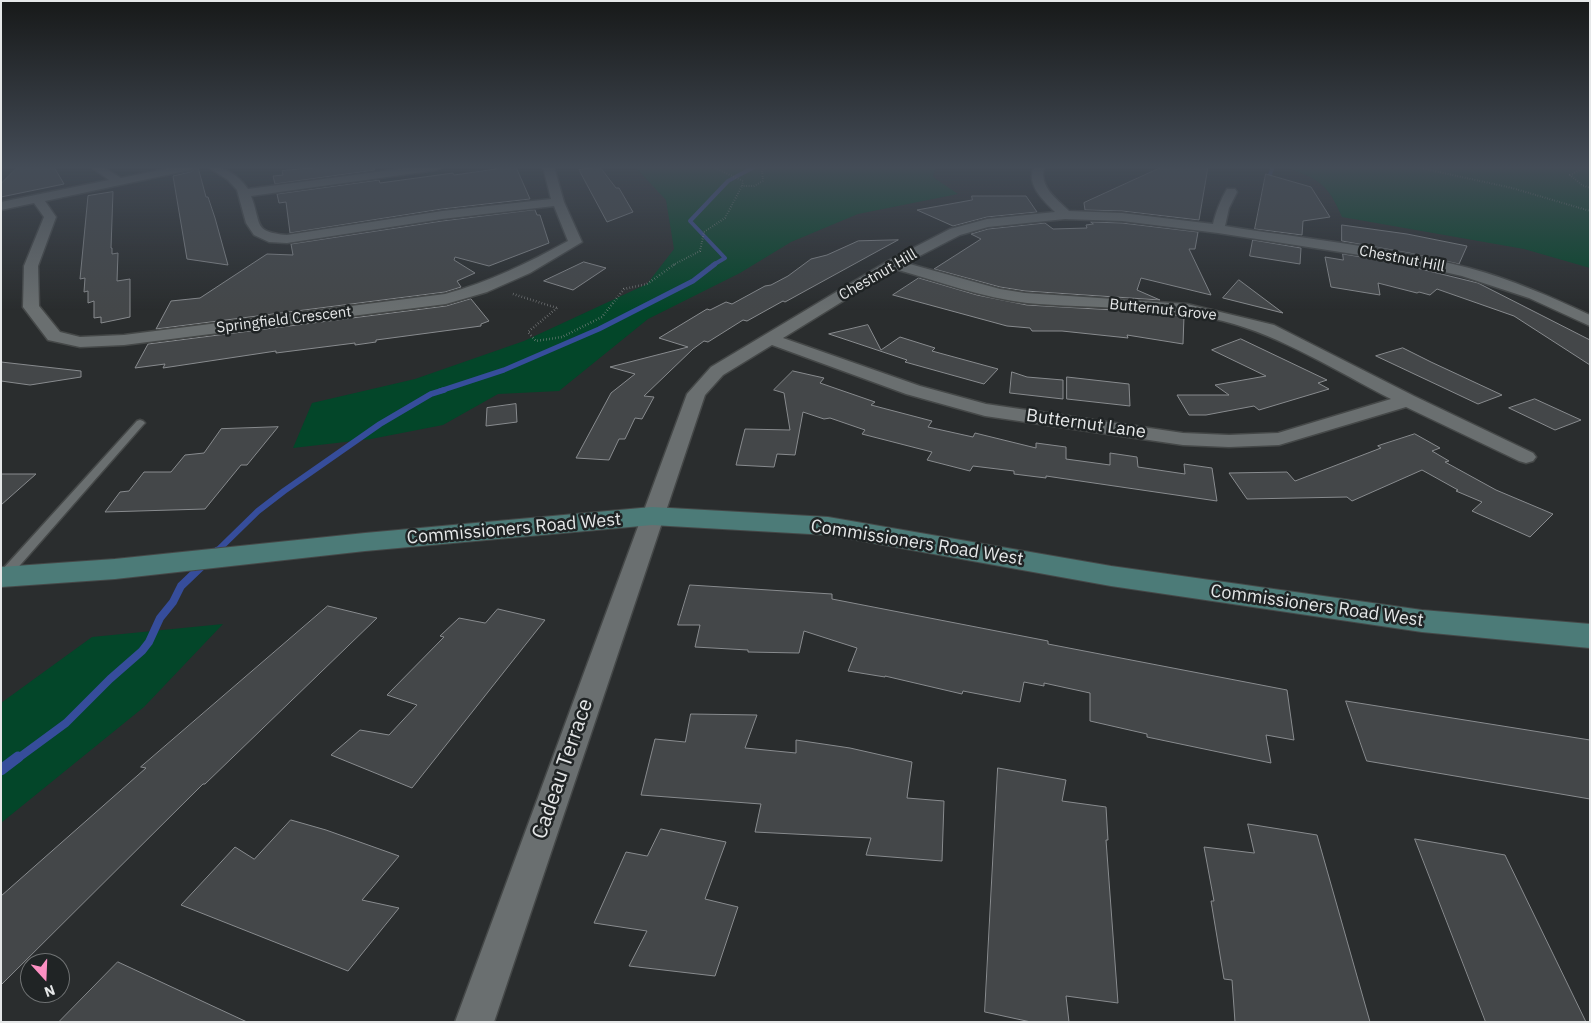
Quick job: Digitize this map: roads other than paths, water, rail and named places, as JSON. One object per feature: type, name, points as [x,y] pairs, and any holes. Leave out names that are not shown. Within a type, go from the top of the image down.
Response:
[{"type":"main road","name":"Commissioners Road West","points":[[2,577],[115,569],[365,542],[652,516],[828,526],[1112,576],[1413,620],[1590,636]]},
{"type":"street","name":"Springfield Crescent","points":[[48,215],[50,218],[31,266],[31,306],[54,336],[80,342],[124,340],[446,299],[482,289],[525,270],[575,242],[563,215]]},
{"type":"street","points":[[250,215],[256,230],[265,237],[287,239],[440,215]]},
{"type":"street","name":"Chestnut Hill","points":[[652,516],[696,394],[717,372],[893,264],[955,232],[987,223],[1065,215],[1122,217],[1218,229],[1392,256],[1466,272],[1534,295],[1590,320]]},
{"type":"street","points":[[1218,229],[1221,215]]},
{"type":"street","name":"Butternut Grove","points":[[893,264],[998,293],[1025,298],[1187,309],[1268,329],[1407,400],[1526,457]]},
{"type":"street","name":"Butternut Lane","points":[[771,339],[913,390],[984,410],[1184,439],[1229,442],[1279,439],[1407,400]]},
{"type":"street","name":"Cadeau Terrace","points":[[474,1022],[652,516]]},
{"type":"lane","points":[[2,577],[140,423]]},
{"type":"waterway","points":[[696,215],[690,221],[725,258],[713,265]]},
{"type":"waterway","points":[[440,391],[504,370],[599,329],[693,281],[715,264]]},
{"type":"waterway","points":[[216,552],[258,511],[284,491],[380,424],[431,394],[444,390]]},
{"type":"waterway","points":[[17,759],[66,723],[110,679],[142,651],[149,642],[160,618],[173,602],[181,586],[204,564]]},
{"type":"waterway","points":[[1,770],[18,757]]}]
